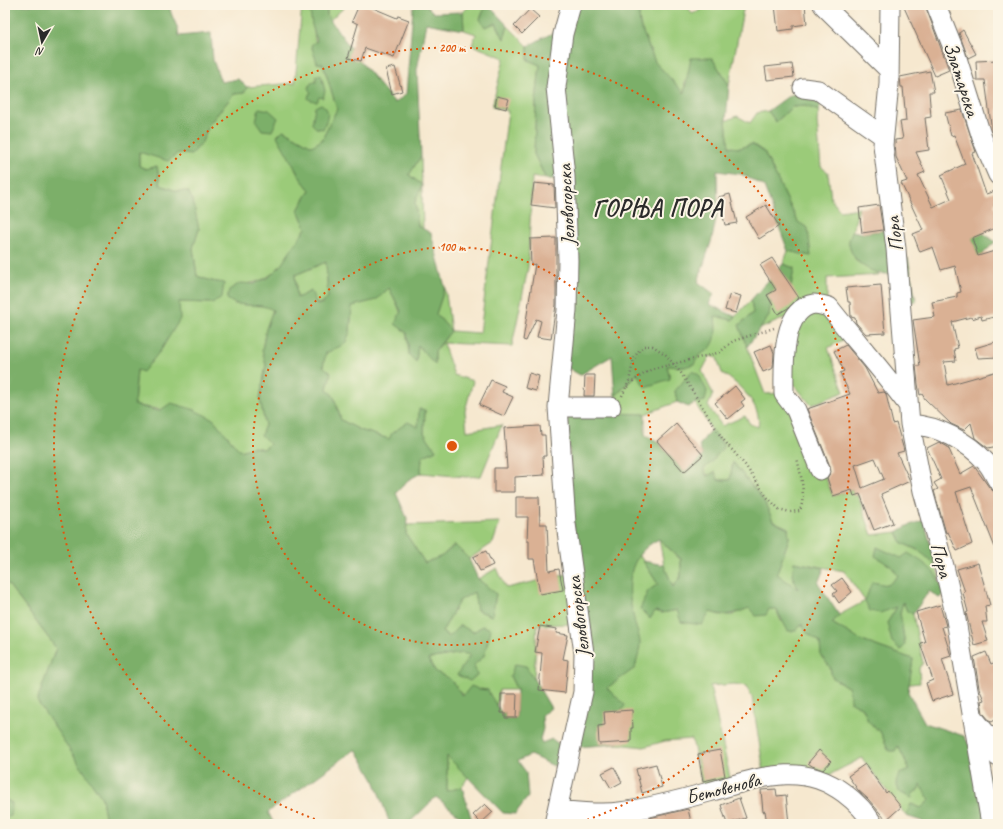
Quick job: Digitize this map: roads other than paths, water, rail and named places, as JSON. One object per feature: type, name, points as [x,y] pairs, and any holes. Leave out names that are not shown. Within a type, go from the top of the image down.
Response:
[{"type":"street","name":"Јеловогорска","points":[[555,817],[584,692],[584,653],[566,524],[558,407],[567,310],[568,260],[566,176],[556,87],[562,41],[571,5]]},
{"type":"street","points":[[823,5],[889,70]]},
{"type":"street","name":"Пора","points":[[890,5],[889,70],[883,136],[884,156],[896,249],[910,424],[923,491],[944,566],[955,614],[991,824]]},
{"type":"street","name":"Златарска","points":[[936,5],[956,55],[982,138],[998,175]]},
{"type":"street","points":[[803,88],[818,90],[883,136]]},
{"type":"street","name":"Пора","points":[[820,470],[796,410],[784,394],[787,338],[792,318],[803,309],[814,304],[829,307],[859,345],[886,374],[908,405]]},
{"type":"street","points":[[558,407],[611,407]]},
{"type":"street","points":[[910,424],[936,429],[959,440],[986,462],[998,481]]},
{"type":"street","points":[[972,717],[985,732],[998,756]]},
{"type":"street","points":[[982,770],[998,785]]},
{"type":"street","name":"Бетовенова","points":[[555,817],[620,812],[693,797],[761,778],[794,774],[812,776],[838,788],[862,809],[873,824]]},
{"type":"district","name":"ГОРЊА ПОРА","points":[[658,208]]}]
